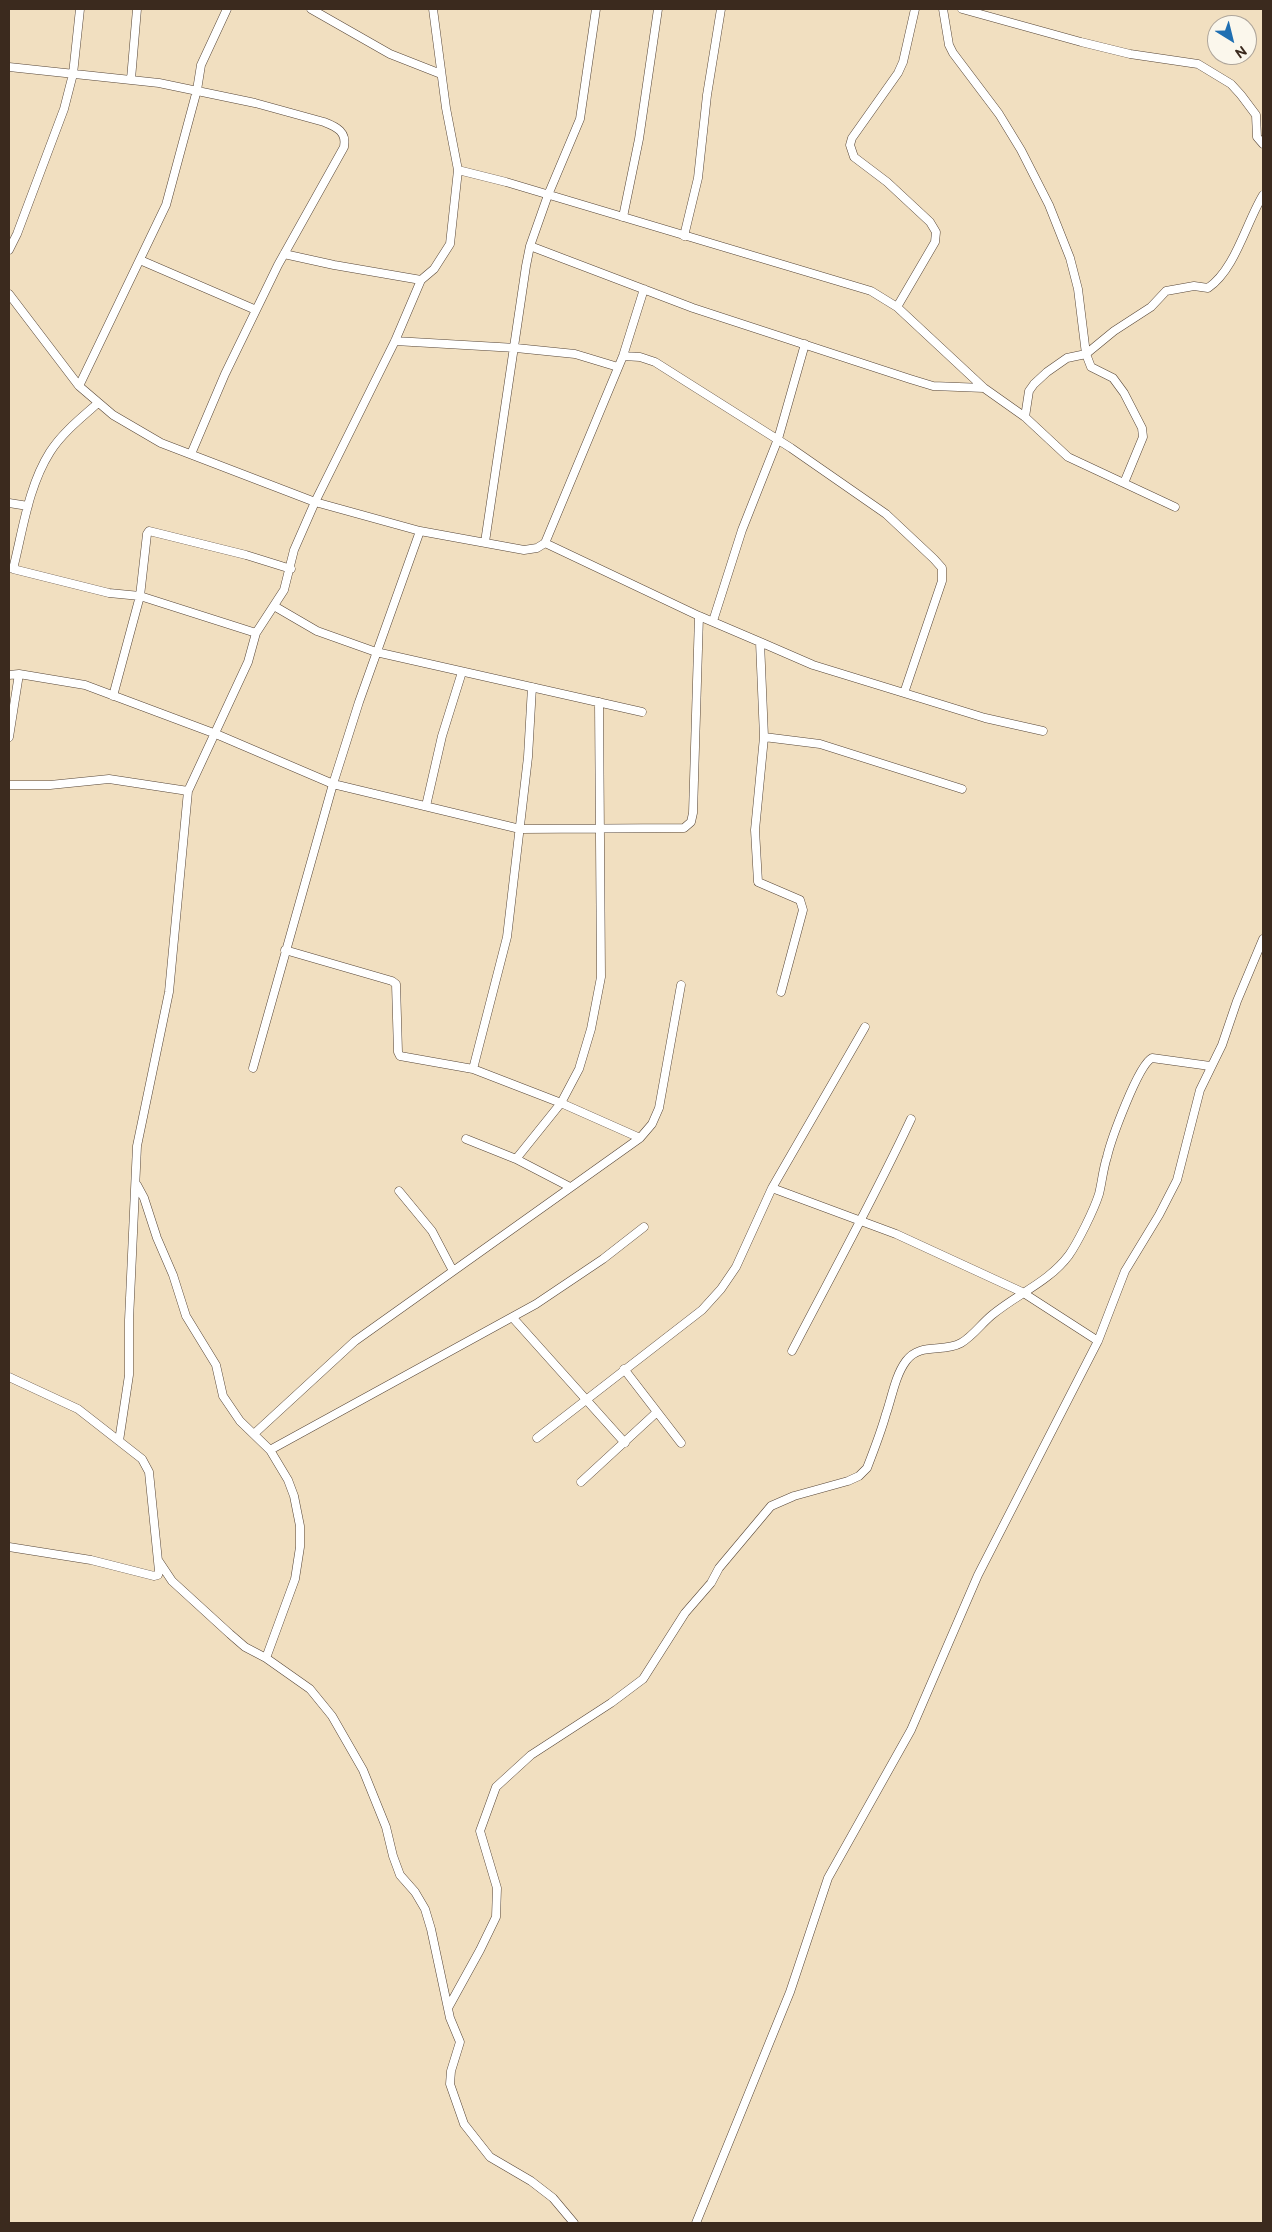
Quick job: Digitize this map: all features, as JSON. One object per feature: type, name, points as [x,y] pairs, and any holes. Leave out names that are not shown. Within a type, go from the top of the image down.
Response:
[{"type":"street","points":[[9,250],[17,234],[64,109],[73,74],[80,9]]},
{"type":"street","points":[[131,79],[137,9]]},
{"type":"street","points":[[79,386],[166,205],[197,90],[201,65],[227,9]]},
{"type":"street","points":[[311,9],[390,54],[441,74]]},
{"type":"street","points":[[119,1441],[129,1375],[132,1240],[137,1185],[137,1146],[169,992],[188,791],[248,662],[256,633],[284,590],[294,550],[315,502],[395,341],[421,280],[434,269],[450,244],[458,170],[441,74],[433,9]]},
{"type":"street","points":[[485,542],[530,246],[548,194],[580,119],[596,9]]},
{"type":"street","points":[[623,218],[639,139],[658,9]]},
{"type":"street","points":[[684,236],[698,178],[707,94],[720,9]]},
{"type":"street","points":[[897,307],[935,242],[936,232],[930,222],[887,182],[854,157],[850,145],[852,138],[898,73],[903,62],[915,9]]},
{"type":"street","points":[[943,9],[949,46],[1003,121],[1021,150],[1057,222],[1070,258],[1078,290],[1086,354],[1091,368],[1113,378],[1124,393],[1142,428],[1143,437],[1124,483]]},
{"type":"street","points":[[967,9],[1130,54],[1198,64],[1232,84],[1241,95],[1256,115],[1257,137],[1263,144]]},
{"type":"street","points":[[9,67],[131,79],[197,90],[324,122],[337,126],[343,133],[344,147],[284,254],[224,374],[191,454]]},
{"type":"street","points":[[458,170],[548,194],[871,291],[897,307],[984,388],[1025,417],[1068,457],[1175,507]]},
{"type":"street","points":[[1025,417],[1030,391],[1034,384],[1067,358],[1086,354],[1114,330],[1151,307],[1166,291],[1194,286],[1208,288],[1220,280],[1263,195]]},
{"type":"street","points":[[530,246],[692,308],[933,386],[984,388]]},
{"type":"street","points":[[284,254],[421,280]]},
{"type":"street","points":[[140,260],[256,310]]},
{"type":"street","points":[[9,296],[79,386],[113,415],[161,443],[315,502],[420,531],[524,550],[537,548],[544,543],[623,356],[644,289]]},
{"type":"street","points":[[395,341],[516,348],[574,354],[618,366]]},
{"type":"street","points":[[713,621],[742,530],[778,439],[805,344]]},
{"type":"street","points":[[623,356],[640,357],[655,362],[778,439],[886,514],[942,568],[942,581],[904,693]]},
{"type":"street","points":[[98,403],[68,430],[50,451],[37,477],[11,569],[108,593],[140,596],[256,633]]},
{"type":"street","points":[[9,504],[28,506]]},
{"type":"street","points":[[113,696],[140,596],[147,534],[152,530],[246,555],[290,569]]},
{"type":"street","points":[[253,1068],[333,784],[376,652],[420,531]]},
{"type":"street","points":[[544,543],[699,616],[813,665],[985,718],[1043,731]]},
{"type":"street","points":[[274,606],[318,631],[376,652],[642,712]]},
{"type":"street","points":[[9,675],[19,674],[85,685],[216,734],[333,784],[520,829],[684,828],[691,822],[693,813],[699,616]]},
{"type":"street","points":[[760,642],[764,737],[755,830],[758,882],[800,900],[803,910],[782,992]]},
{"type":"street","points":[[426,806],[442,736],[462,672]]},
{"type":"street","points":[[9,737],[19,674]]},
{"type":"street","points":[[473,1069],[507,936],[528,756],[532,687]]},
{"type":"street","points":[[516,1159],[561,1103],[582,1061],[591,1029],[601,977],[599,702]]},
{"type":"street","points":[[764,737],[804,740],[820,744],[962,789]]},
{"type":"street","points":[[9,786],[50,785],[109,778],[188,791]]},
{"type":"street","points":[[696,2223],[790,1992],[828,1878],[911,1730],[978,1575],[1098,1341],[1128,1265],[1160,1215],[1177,1180],[1195,1107],[1210,1066],[1222,1045],[1237,1001],[1263,939]]},
{"type":"street","points":[[285,950],[392,981],[396,984],[398,989],[398,1052],[400,1056],[473,1069],[561,1103],[640,1138]]},
{"type":"street","points":[[255,1433],[355,1341],[640,1138],[652,1124],[659,1108],[681,985]]},
{"type":"street","points":[[537,1438],[702,1310],[721,1289],[736,1267],[772,1188],[865,1027]]},
{"type":"street","points":[[448,2008],[496,1917],[498,1888],[480,1831],[496,1787],[531,1755],[611,1703],[643,1678],[685,1613],[711,1583],[718,1568],[770,1506],[794,1496],[848,1481],[859,1476],[867,1468],[894,1386],[906,1361],[910,1357],[926,1348],[950,1347],[959,1344],[1022,1292],[1038,1284],[1069,1254],[1099,1194],[1106,1158],[1146,1063],[1152,1058],[1210,1066]]},
{"type":"street","points":[[792,1351],[859,1220],[883,1179],[910,1119]]},
{"type":"street","points":[[466,1139],[516,1159],[570,1187]]},
{"type":"street","points":[[137,1185],[144,1198],[186,1316],[216,1365],[223,1396],[240,1421],[255,1433],[270,1450],[288,1480],[294,1496],[300,1526],[300,1547],[295,1579],[266,1658]]},
{"type":"street","points":[[772,1188],[896,1234],[1022,1292],[1098,1341]]},
{"type":"street","points":[[399,1191],[432,1231],[453,1271]]},
{"type":"street","points":[[270,1450],[513,1318],[603,1259],[644,1227]]},
{"type":"street","points":[[513,1318],[625,1443]]},
{"type":"street","points":[[624,1369],[681,1443]]},
{"type":"street","points":[[9,1377],[78,1409],[147,1464],[159,1570],[158,1575],[154,1576],[91,1560],[9,1547]]},
{"type":"street","points":[[581,1482],[657,1412]]},
{"type":"street","points":[[158,1560],[172,1580],[230,1634],[245,1647],[266,1658],[310,1689],[332,1716],[363,1770],[386,1827],[392,1856],[400,1875],[415,1892],[425,1909],[450,2018],[460,2042],[451,2071],[450,2084],[464,2124],[476,2142],[490,2157],[531,2181],[553,2198],[574,2223]]}]
